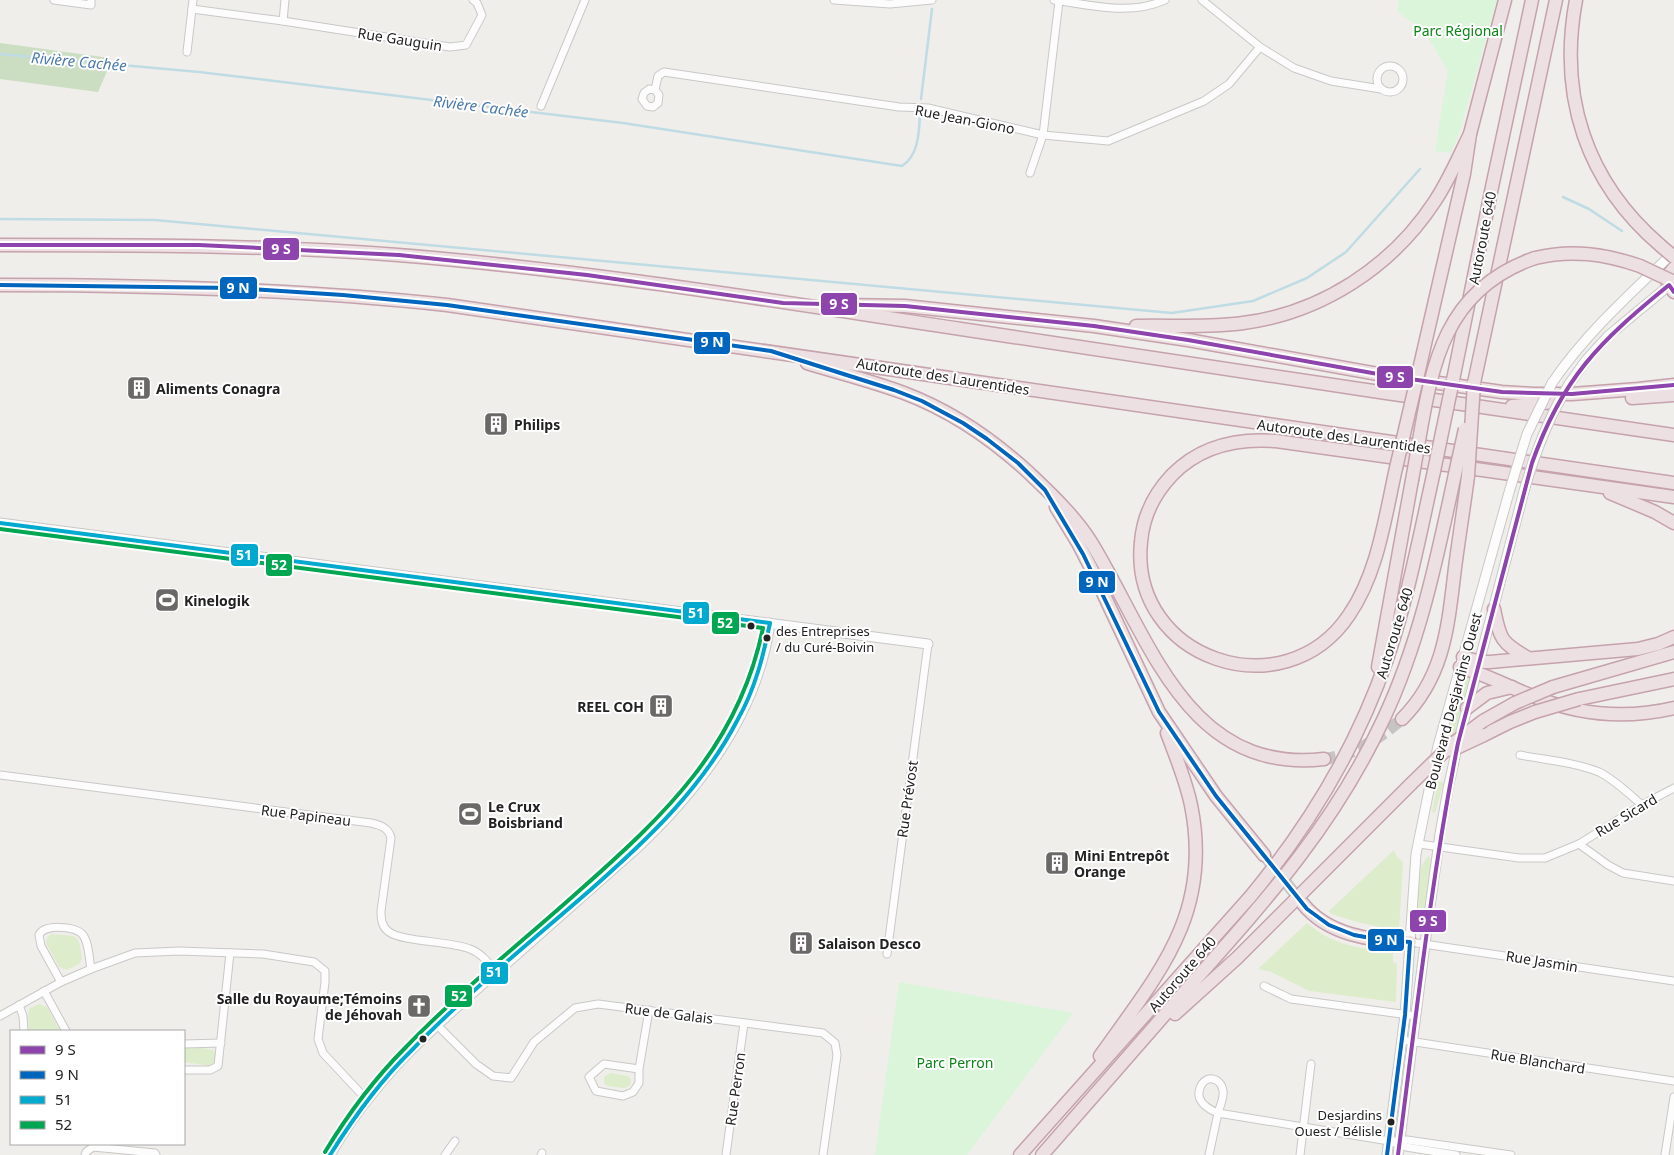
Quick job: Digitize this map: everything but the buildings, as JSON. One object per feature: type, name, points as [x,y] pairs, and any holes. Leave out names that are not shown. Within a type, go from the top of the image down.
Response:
[{"type":"highway","points":[[1505,0],[1470,134],[1464,174],[1419,370],[1396,468],[1376,554],[1360,597],[1340,628],[1308,654],[1284,663],[1269,666],[1242,666],[1198,652],[1183,641],[1170,629],[1154,608],[1144,582],[1140,555],[1143,528],[1149,509],[1163,486],[1182,466],[1197,456],[1220,445],[1246,440],[1276,441],[1591,486],[1674,497]]},
{"type":"highway","name":"Autoroute 640","points":[[1020,1155],[1141,1021],[1274,867],[1306,824],[1353,740],[1371,701],[1387,660],[1405,602],[1532,0]]},
{"type":"highway","name":"Autoroute 640","points":[[1042,1155],[1287,874],[1326,822],[1362,762],[1391,703],[1414,643],[1461,475],[1474,383],[1556,0]]},
{"type":"highway","points":[[1576,0],[1572,25],[1571,69],[1575,107],[1586,144],[1604,180],[1618,201],[1638,224],[1674,257]]},
{"type":"highway","points":[[1094,326],[1198,326],[1243,323],[1293,312],[1329,297],[1372,269],[1412,232],[1442,190],[1470,134]]},
{"type":"highway","points":[[0,244],[192,245],[300,249],[399,255],[586,275],[1674,435]]},
{"type":"highway","points":[[1371,701],[1433,373],[1450,326],[1465,305],[1487,283],[1512,267],[1535,258],[1563,253],[1609,256],[1640,266],[1673,285]]},
{"type":"highway","points":[[1673,285],[1666,281],[1666,276],[1674,268]]},
{"type":"highway","name":"Autoroute des Laurentides","points":[[0,285],[244,288],[390,299],[504,312],[1674,483]]},
{"type":"highway","points":[[0,290],[51,285]]},
{"type":"highway","points":[[783,303],[905,306],[1094,326],[1188,340],[1389,376],[1502,392],[1572,394],[1674,385]]},
{"type":"highway","points":[[771,351],[894,390],[938,409],[996,446],[1018,463],[1064,508],[1085,533],[1171,682],[1186,703],[1205,723],[1233,744],[1264,756],[1290,761],[1324,759]]},
{"type":"highway","points":[[1492,408],[1552,402],[1674,395]]},
{"type":"highway","points":[[1402,720],[1424,693],[1439,660],[1449,618],[1461,475]]},
{"type":"highway","points":[[1591,486],[1655,512],[1674,523]]},
{"type":"highway","points":[[1045,490],[1089,564],[1159,712],[1185,783],[1192,815],[1196,849],[1190,899],[1179,934],[1156,978],[1070,1099]]},
{"type":"highway","points":[[1494,609],[1498,630],[1503,641],[1528,658]]},
{"type":"highway","points":[[1479,667],[1528,658],[1638,648],[1658,644],[1674,637]]},
{"type":"highway","points":[[1132,1053],[1237,958],[1440,755],[1460,738],[1483,721],[1515,703],[1553,687],[1674,652]]},
{"type":"highway","points":[[1462,662],[1479,667],[1512,687],[1561,706],[1597,713],[1643,714],[1674,708]]},
{"type":"highway","points":[[1440,755],[1535,712],[1579,699],[1674,678]]},
{"type":"highway","points":[[1467,708],[1487,693],[1512,687]]},
{"type":"highway","points":[[1159,712],[1216,796],[1264,855]]},
{"type":"highway","points":[[1303,904],[1321,922],[1340,932],[1399,942],[1410,942]]},
{"type":"street","points":[[54,0],[91,5],[91,0]]},
{"type":"street","points":[[187,52],[193,0]]},
{"type":"street","points":[[283,21],[285,0]]},
{"type":"street","name":"Rue Gauguin","points":[[192,9],[450,47],[466,44],[482,15],[477,3],[473,0]]},
{"type":"street","points":[[541,106],[585,0]]},
{"type":"street","points":[[839,0],[890,4],[932,0]]},
{"type":"street","points":[[1030,173],[1043,136],[1057,0],[1131,10],[1165,0]]},
{"type":"street","points":[[1202,0],[1260,47],[1294,68],[1331,81],[1382,89]]},
{"type":"street","name":"Rue Jean-Giono","points":[[655,90],[658,76],[664,72],[899,107],[928,108],[1043,136],[1108,141],[1204,101],[1230,84],[1260,47]]},
{"type":"street","name":"Boulevard Desjardins Ouest","points":[[1387,1155],[1406,1015],[1414,872],[1438,746],[1527,434],[1552,383],[1574,352],[1674,251]]},
{"type":"street","name":"Boulevard Desjardins Ouest","points":[[1399,1147],[1438,847],[1456,752],[1524,491],[1551,415],[1569,384],[1587,359],[1608,336],[1673,285]]},
{"type":"street","points":[[0,523],[928,644]]},
{"type":"street","points":[[330,1155],[367,1100],[398,1063],[437,1025],[641,844],[691,792],[719,752],[743,709],[762,662],[770,623]]},
{"type":"street","name":"Rue Prévost","points":[[887,954],[928,644]]},
{"type":"street","points":[[1520,755],[1577,765],[1600,773],[1620,786],[1642,805]]},
{"type":"street","name":"Rue Papineau","points":[[0,775],[371,823],[380,826],[389,832],[390,838],[381,915],[386,929],[400,937],[449,943],[470,948],[481,955],[496,972]]},
{"type":"street","name":"Rue Sicard","points":[[1419,844],[1518,858],[1545,858],[1579,844],[1642,805],[1674,788]]},
{"type":"street","points":[[1579,844],[1608,865],[1623,873],[1674,881]]},
{"type":"street","points":[[61,982],[41,946],[39,935],[44,930],[60,928],[82,933],[85,938],[91,969]]},
{"type":"street","name":"Rue Jasmin","points":[[1410,942],[1674,981]]},
{"type":"street","points":[[0,1016],[61,982],[135,953],[179,950],[263,954],[314,962],[325,971],[326,982],[318,1039],[323,1053],[367,1100]]},
{"type":"street","points":[[185,1070],[210,1070],[218,1066],[230,953]]},
{"type":"street","points":[[1264,986],[1291,999],[1416,1016]]},
{"type":"street","points":[[44,991],[65,1030]]},
{"type":"street","name":"Rue de Galais","points":[[437,1025],[476,1064],[493,1076],[510,1078],[534,1042],[575,1008],[598,1004],[823,1033],[835,1043],[837,1055],[823,1155]]},
{"type":"street","points":[[19,1005],[24,1030]]},
{"type":"street","points":[[639,1069],[604,1064],[589,1077],[596,1091],[623,1096],[633,1092],[639,1083],[639,1069],[649,1010]]},
{"type":"street","name":"Rue Perron","points":[[726,1155],[744,1023]]},
{"type":"street","name":"Rue Blanchard","points":[[1402,1040],[1674,1081]]},
{"type":"street","points":[[185,1044],[221,1043]]},
{"type":"street","points":[[1300,1155],[1311,1064]]},
{"type":"street","points":[[1210,1155],[1218,1113],[1223,1097],[1222,1086],[1218,1080],[1208,1078],[1200,1086],[1200,1099],[1205,1106],[1218,1113],[1389,1141],[1399,1147],[1456,1155]]},
{"type":"street","points":[[1665,1155],[1674,1097]]},
{"type":"street","points":[[1399,1147],[1407,1140],[1511,1155]]},
{"type":"street","points":[[445,1155],[455,1141]]},
{"type":"street","points":[[86,1155],[86,1152],[93,1147],[156,1155]]},
{"type":"green space","name":"Parc Régional","points":[[1399,0],[1497,0],[1460,131],[1451,153],[1435,151],[1448,71],[1422,27],[1405,18],[1397,10]]},
{"type":"green space","points":[[0,43],[110,58],[108,69],[98,92],[0,79]]},
{"type":"green space","points":[[1468,677],[1470,678],[1456,733],[1445,740],[1459,692]]},
{"type":"green space","points":[[1438,781],[1444,782],[1435,813],[1432,812]]},
{"type":"green space","points":[[1394,850],[1397,857],[1403,862],[1399,931],[1331,914],[1329,911]]},
{"type":"green space","points":[[1429,856],[1431,860],[1427,894],[1423,913],[1417,925],[1419,878],[1424,861]]},
{"type":"green space","points":[[1307,923],[1328,937],[1347,945],[1393,952],[1393,961],[1397,964],[1396,1002],[1309,991],[1271,972],[1258,969]]},
{"type":"green space","points":[[51,934],[71,936],[78,940],[82,959],[79,964],[67,970],[59,967],[46,943],[47,938]]},
{"type":"green space","name":"Parc Perron","points":[[899,982],[1073,1013],[967,1155],[875,1155]]},
{"type":"green space","points":[[39,1004],[47,1007],[59,1030],[29,1030],[28,1014],[30,1008]]},
{"type":"green space","points":[[194,1046],[213,1050],[216,1055],[215,1062],[210,1066],[185,1062],[185,1047]]},
{"type":"green space","points":[[610,1073],[628,1076],[631,1079],[630,1085],[625,1088],[607,1086],[604,1083],[604,1077]]},
{"type":"waterway","name":"Rivière Cachée","points":[[921,99],[932,9]]},
{"type":"waterway","name":"Rivière Cachée","points":[[0,54],[199,72],[623,123],[902,166],[912,156],[915,149],[920,114]]},
{"type":"waterway","points":[[0,219],[155,220],[1172,313],[1253,301],[1307,278],[1346,252],[1420,169]]},
{"type":"waterway","points":[[1563,197],[1589,209],[1622,231]]},
{"type":"tunnel","points":[[1324,759],[1346,754],[1366,745],[1402,719]]},
{"type":"tunnel","points":[[1264,855],[1303,904]]},
{"type":"transit line","points":[[0,245],[199,245],[399,255],[587,275],[783,303],[905,306],[1094,326],[1188,340],[1389,376],[1502,392],[1572,394],[1674,385]]},
{"type":"transit line","points":[[0,285],[235,288],[343,295],[447,305],[771,351],[894,390],[922,401],[963,423],[1018,463],[1045,490],[1083,554],[1159,712],[1216,796],[1307,909],[1329,925],[1354,935],[1410,942],[1405,1015],[1387,1155]]},
{"type":"transit line","points":[[1398,1155],[1432,897],[1448,794],[1458,743],[1532,463],[1556,407],[1586,363],[1623,324],[1669,285],[1674,292]]},
{"type":"transit line","name":"51","points":[[0,523],[770,623],[758,672],[744,708],[724,744],[690,791],[631,853],[475,989],[399,1063],[368,1100],[330,1155]]},
{"type":"transit line","name":"52","points":[[0,529],[763,628],[752,670],[736,708],[717,742],[695,774],[669,805],[612,862],[469,986],[406,1047],[362,1097],[325,1152]]},
{"type":"place","name":"Aliments Conagra","points":[[139,388]]},
{"type":"place","name":"Philips","points":[[496,424]]},
{"type":"place","name":"Kinelogik","points":[[167,600]]},
{"type":"place","name":"des Entreprises / du Curé-Boivin","points":[[767,638]]},
{"type":"place","name":"REEL COH","points":[[661,706]]},
{"type":"place","name":"Le Crux Boisbriand","points":[[470,814]]},
{"type":"place","name":"Mini Entrepôt Orange","points":[[1057,863]]},
{"type":"place","name":"Salaison Desco","points":[[801,943]]},
{"type":"place","name":"Salle du Royaume;Témoins de Jéhovah","points":[[419,1006]]},
{"type":"place","name":"Desjardins Ouest / Bélisle","points":[[1391,1122]]}]
